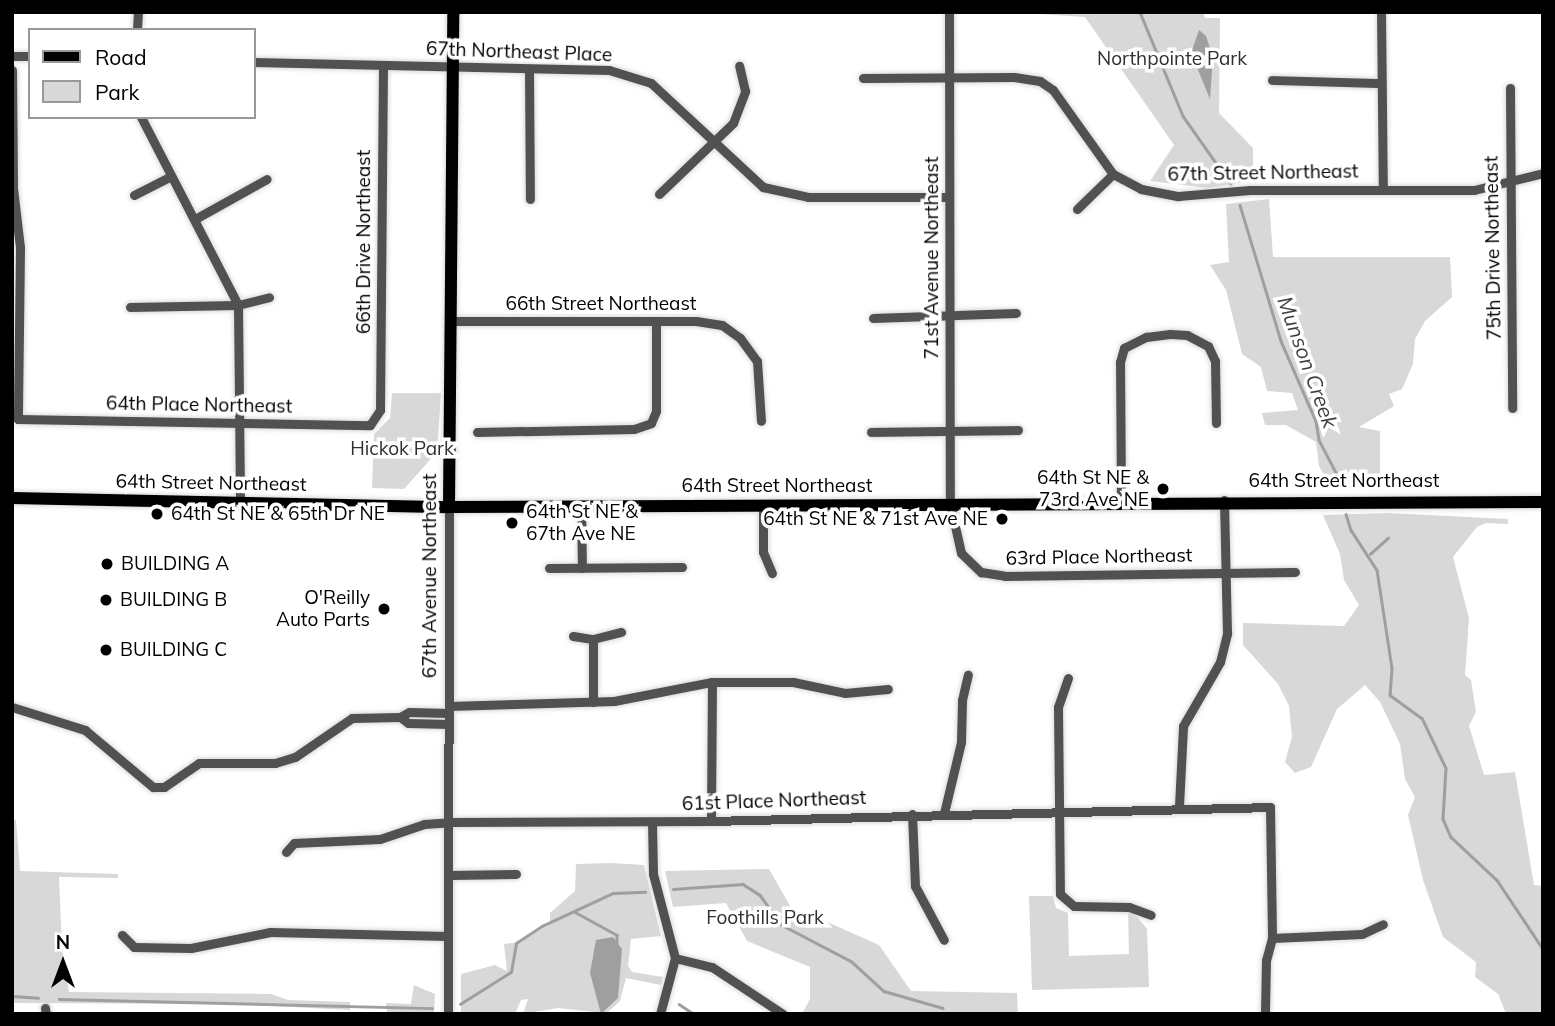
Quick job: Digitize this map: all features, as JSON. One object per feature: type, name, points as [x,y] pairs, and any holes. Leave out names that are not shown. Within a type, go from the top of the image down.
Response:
[{"type":"main road","name":"67th Avenue Northeast","points":[[449,507],[453,12]]},
{"type":"main road","name":"64th Street Northeast","points":[[12,498],[449,507],[1224,500],[1543,502]]},
{"type":"street","name":"71st Avenue Northeast","points":[[949,12],[950,504]]},
{"type":"street","points":[[1381,12],[1383,190]]},
{"type":"street","name":"67th Northeast Place","points":[[256,61],[608,71],[641,78],[651,83],[752,180],[785,194],[950,197]]},
{"type":"street","name":"66th Drive Northeast","points":[[377,419],[383,65]]},
{"type":"street","points":[[659,194],[733,123],[742,108],[745,91],[739,66]]},
{"type":"street","points":[[528,68],[530,199]]},
{"type":"street","name":"64th Place Northeast","points":[[12,70],[13,188],[20,248],[18,419],[241,425],[370,425],[377,419]]},
{"type":"street","name":"67th Street Northeast","points":[[863,78],[949,77],[1040,81],[1053,90],[1113,174],[1141,189],[1178,196],[1250,190],[1474,190],[1543,173]]},
{"type":"street","points":[[1272,80],[1381,83]]},
{"type":"street","name":"75th Drive Northeast","points":[[1510,88],[1513,408]]},
{"type":"street","points":[[142,119],[168,178],[195,219],[238,305],[240,503]]},
{"type":"street","points":[[1077,209],[1113,174]]},
{"type":"street","points":[[134,195],[168,178]]},
{"type":"street","points":[[195,219],[267,179]]},
{"type":"street","points":[[131,307],[238,305],[268,297]]},
{"type":"street","points":[[873,318],[1016,313]]},
{"type":"street","name":"66th Street Northeast","points":[[451,321],[711,322],[740,338],[760,369],[761,421]]},
{"type":"street","points":[[477,432],[634,429],[651,423],[656,411],[656,321]]},
{"type":"street","points":[[1121,501],[1120,362],[1124,348],[1146,337],[1186,335],[1199,340],[1213,353],[1216,423]]},
{"type":"street","points":[[872,432],[1018,430]]},
{"type":"street","points":[[1179,806],[1183,726],[1224,649],[1224,500]]},
{"type":"street","points":[[763,504],[763,552],[772,573]]},
{"type":"street","name":"63rd Place Northeast","points":[[950,504],[961,553],[981,572],[993,575],[1295,572]]},
{"type":"street","name":"67th Avenue Northeast","points":[[448,1014],[449,507]]},
{"type":"street","points":[[581,507],[582,568]]},
{"type":"street","points":[[549,568],[682,567]]},
{"type":"street","points":[[573,636],[593,639],[621,632]]},
{"type":"street","points":[[593,639],[593,702]]},
{"type":"street","points":[[944,813],[961,742],[962,699],[968,675]]},
{"type":"street","points":[[1068,678],[1059,708],[1059,888],[1066,903],[1141,908],[1151,915]]},
{"type":"street","points":[[711,821],[712,682]]},
{"type":"street","points":[[12,706],[85,730],[153,787],[163,787],[199,763],[275,763],[295,757],[352,718],[400,717],[409,712],[449,709],[593,702],[712,682],[793,682],[845,693],[888,690]]},
{"type":"street","points":[[400,717],[408,723],[449,724]]},
{"type":"street","name":"61st Place Northeast","points":[[286,852],[294,843],[380,839],[424,824],[450,822],[711,821],[1179,806],[1270,807],[1272,938]]},
{"type":"street","points":[[912,814],[915,886],[944,940]]},
{"type":"street","points":[[652,822],[653,873],[675,958],[660,1014]]},
{"type":"street","points":[[449,875],[516,874]]},
{"type":"street","points":[[1265,1014],[1266,960],[1272,938],[1362,934],[1383,924]]},
{"type":"street","points":[[122,935],[134,947],[191,948],[270,932],[448,936]]},
{"type":"street","points":[[675,958],[712,967],[783,1014]]},
{"type":"green space","name":"Northpointe Park","points":[[1008,12],[1203,12],[1205,18],[1220,18],[1219,113],[1253,148],[1253,181],[1208,188],[1150,181],[1174,145],[1085,17]]},
{"type":"green space","points":[[1269,199],[1273,257],[1450,257],[1452,297],[1425,321],[1415,339],[1413,364],[1402,389],[1389,394],[1394,406],[1359,427],[1380,431],[1380,476],[1369,485],[1330,486],[1319,466],[1316,442],[1286,425],[1265,425],[1262,413],[1298,410],[1292,393],[1267,391],[1261,367],[1242,354],[1226,290],[1210,265],[1229,262],[1226,204]]},
{"type":"green space","name":"Hickok Park","points":[[392,393],[441,393],[437,452],[404,489],[372,488],[374,434],[390,418]]},
{"type":"green space","points":[[1387,513],[1508,519],[1508,524],[1486,523],[1477,527],[1453,557],[1469,618],[1465,675],[1471,680],[1476,712],[1469,726],[1484,775],[1515,772],[1534,885],[1543,886],[1543,1014],[1506,1014],[1498,994],[1475,977],[1476,962],[1443,937],[1423,880],[1408,815],[1415,797],[1405,779],[1400,744],[1380,702],[1365,685],[1337,709],[1311,767],[1295,773],[1285,762],[1292,737],[1289,706],[1278,684],[1243,645],[1243,623],[1344,626],[1359,605],[1344,580],[1340,554],[1323,515]]},
{"type":"green space","points":[[12,819],[16,820],[20,871],[118,874],[118,878],[59,877],[62,948],[69,992],[271,994],[288,1000],[350,1002],[350,1010],[233,1004],[12,1003]]},
{"type":"green space","points":[[576,864],[644,865],[661,936],[631,939],[628,966],[632,972],[663,977],[661,985],[626,978],[620,1001],[608,1012],[612,1014],[558,1008],[523,1014],[528,999],[521,1000],[515,1014],[461,1014],[461,974],[495,965],[507,971],[504,944],[521,942],[550,924],[550,913],[575,891]]},
{"type":"green space","name":"Foothills Park","points":[[769,869],[793,911],[816,911],[816,917],[879,945],[911,991],[1017,993],[1018,1014],[802,1014],[810,999],[810,967],[747,941],[726,903],[673,907],[665,871]]},
{"type":"green space","points":[[1029,896],[1053,896],[1056,908],[1068,913],[1069,956],[1129,954],[1128,911],[1134,913],[1147,929],[1149,987],[1032,990]]},
{"type":"green space","points":[[414,985],[435,994],[434,1014],[387,1012],[386,1003],[411,1004]]},
{"type":"shaded area","points":[[1199,30],[1206,36],[1213,57],[1210,99],[1191,53]]},
{"type":"shaded area","points":[[613,937],[622,949],[618,998],[601,1014],[590,973],[596,940]]},
{"type":"waterway","name":"Munson Creek","points":[[1140,12],[1183,116],[1231,184]]},
{"type":"waterway","name":"Munson Creek","points":[[1240,205],[1281,341],[1316,421],[1319,440],[1343,486]]},
{"type":"waterway","name":"Munson Creek","points":[[1346,514],[1351,530],[1377,570],[1392,668],[1390,695],[1422,718],[1446,768],[1443,819],[1451,837],[1497,880],[1543,949]]},
{"type":"waterway","points":[[1370,554],[1388,538]]},
{"type":"waterway","points":[[673,889],[743,884],[760,895],[782,925],[851,961],[884,991],[943,1008]]},
{"type":"waterway","points":[[460,1004],[511,972],[516,943],[542,926],[613,893],[645,892]]},
{"type":"waterway","points":[[575,912],[617,935],[617,943]]},
{"type":"waterway","points":[[12,996],[38,998]]},
{"type":"waterway","points":[[59,999],[432,1008]]},
{"type":"waterway","points":[[679,1004],[694,1014]]},
{"type":"place","name":"64th St NE & 73rd Ave NE","points":[[1163,489]]},
{"type":"place","name":"64th St NE & 65th Dr NE","points":[[157,514]]},
{"type":"place","name":"64th St NE & 71st Ave NE","points":[[1002,519]]},
{"type":"place","name":"64th St NE & 67th Ave NE","points":[[512,523]]},
{"type":"place","name":"BUILDING A","points":[[107,564]]},
{"type":"place","name":"BUILDING B","points":[[106,600]]},
{"type":"place","name":"O'Reilly Auto Parts","points":[[384,609]]},
{"type":"place","name":"BUILDING C","points":[[106,650]]}]
